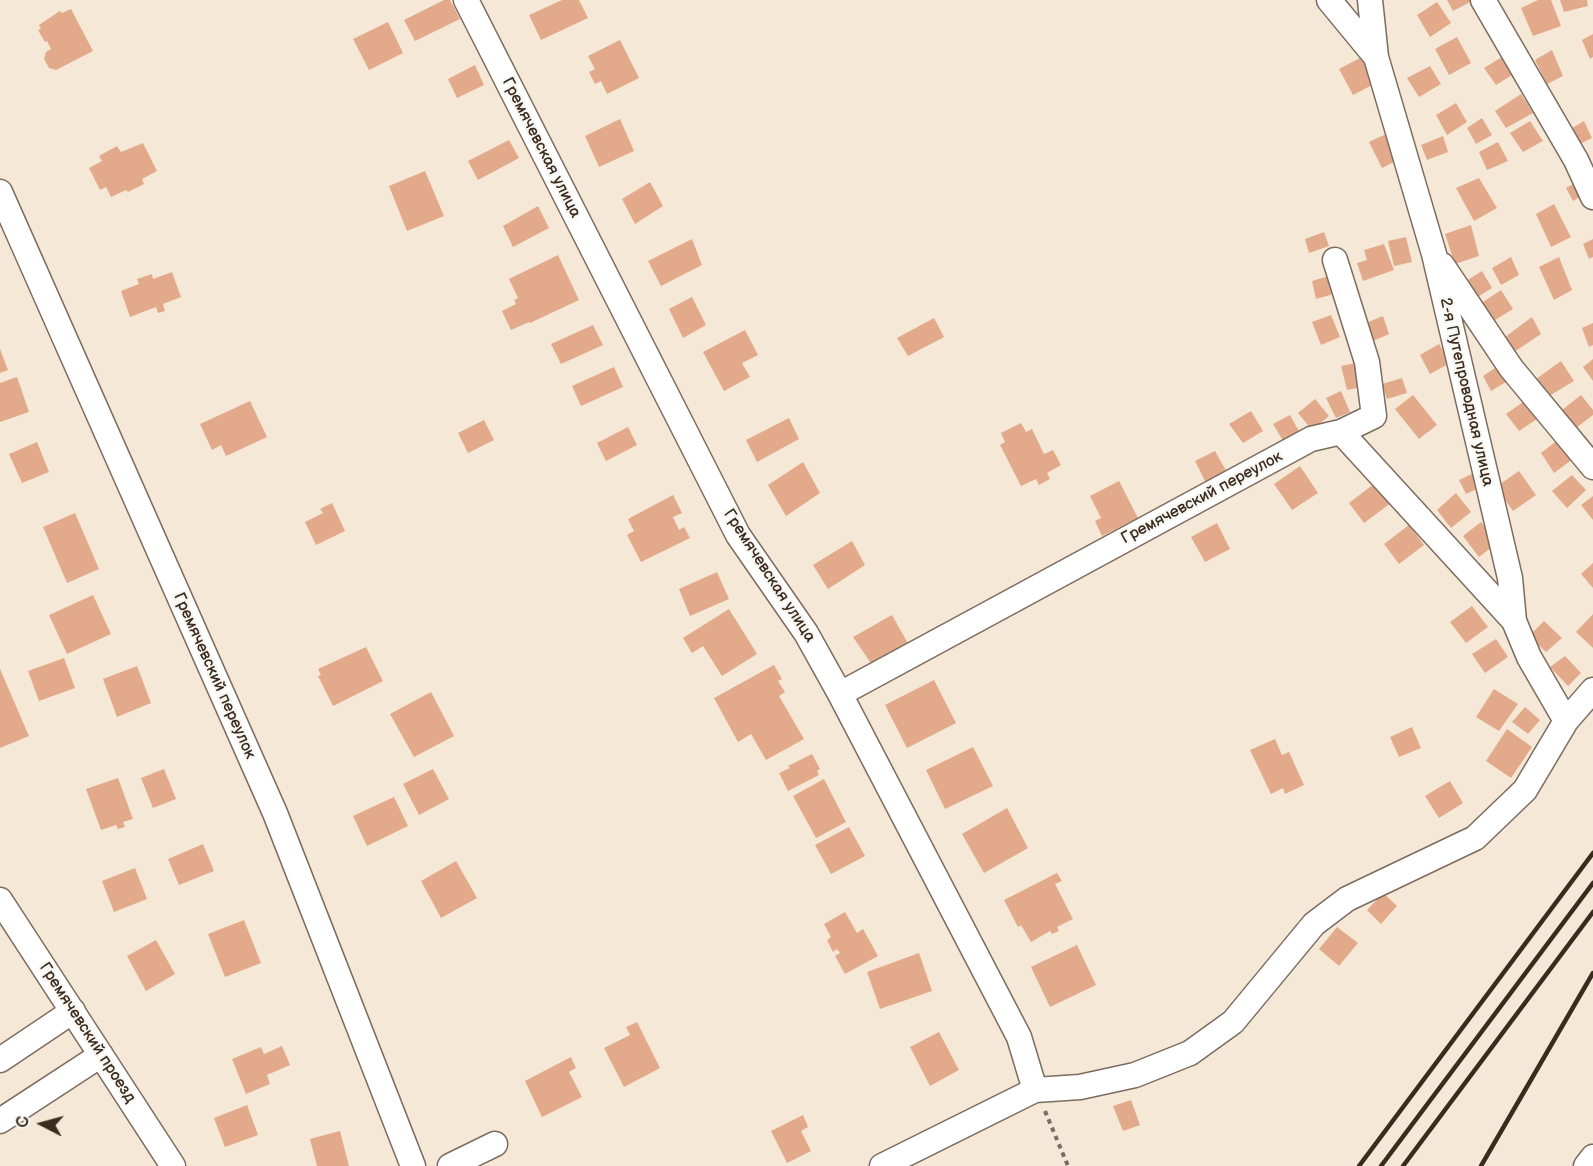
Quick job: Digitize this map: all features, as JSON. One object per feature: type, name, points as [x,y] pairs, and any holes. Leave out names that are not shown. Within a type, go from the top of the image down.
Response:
[{"type":"street","name":"Гремячевская улица","points":[[466,0],[738,534],[806,633],[840,694],[1019,1037],[1035,1090]]},
{"type":"street","name":"2-я Путепроводная улица","points":[[1329,0],[1376,57]]},
{"type":"street","name":"2-я Путепроводная улица","points":[[1370,0],[1376,57],[1434,254],[1510,578],[1514,621],[1529,657],[1566,721]]},
{"type":"street","points":[[1483,0],[1585,154],[1593,197]]},
{"type":"street","name":"Гремячевский переулок","points":[[0,192],[275,813],[413,1166]]},
{"type":"street","points":[[1434,254],[1511,368],[1593,467]]},
{"type":"street","name":"Гремячевский переулок","points":[[840,694],[1311,439],[1341,432],[1374,416],[1367,362],[1335,260]]},
{"type":"street","points":[[1341,432],[1514,621]]},
{"type":"street","points":[[882,1166],[1035,1090],[1080,1087],[1135,1075],[1190,1053],[1233,1022],[1314,924],[1347,898],[1475,838],[1525,790],[1566,721],[1593,690]]},
{"type":"street","name":"Гремячевский проезд","points":[[0,900],[173,1166]]},
{"type":"street","points":[[0,1060],[73,1011]]},
{"type":"street","points":[[0,1121],[101,1055]]},
{"type":"street","points":[[450,1166],[495,1144]]},
{"type":"street","points":[[1586,1166],[1593,1157]]},
{"type":"path","points":[[1035,1090],[1068,1166]]},
{"type":"building","points":[[444,0],[450,0],[460,19],[415,41],[404,20]]},
{"type":"building","points":[[562,0],[579,0],[588,18],[541,40],[529,15]]},
{"type":"building","points":[[1447,0],[1474,0],[1453,11]]},
{"type":"building","points":[[1538,0],[1551,0],[1561,26],[1533,36],[1521,8]]},
{"type":"building","points":[[1560,0],[1587,0],[1588,6],[1564,12]]},
{"type":"building","points":[[1437,2],[1451,23],[1430,37],[1417,15]]},
{"type":"building","points":[[71,9],[93,51],[56,70],[49,68],[44,59],[46,52],[51,49],[38,30],[41,29],[39,25],[60,11],[62,13]]},
{"type":"building","points":[[388,22],[403,53],[369,70],[353,39]]},
{"type":"building","points":[[1593,34],[1593,57],[1590,59],[1582,40]]},
{"type":"building","points":[[1457,37],[1471,63],[1449,75],[1435,49]]},
{"type":"building","points":[[620,40],[639,78],[607,94],[601,81],[595,84],[589,72],[595,69],[588,56]]},
{"type":"building","points":[[1552,50],[1563,76],[1547,84],[1535,60]]},
{"type":"building","points":[[1507,54],[1517,72],[1496,85],[1484,68]]},
{"type":"building","points":[[1362,57],[1376,83],[1353,95],[1339,69]]},
{"type":"building","points":[[475,65],[484,85],[457,98],[448,79]]},
{"type":"building","points":[[1430,66],[1441,84],[1419,97],[1407,78]]},
{"type":"building","points":[[1521,94],[1533,113],[1506,128],[1495,111]]},
{"type":"building","points":[[1456,103],[1467,122],[1447,135],[1436,115]]},
{"type":"building","points":[[1482,118],[1492,135],[1476,144],[1467,128]]},
{"type":"building","points":[[620,119],[634,151],[599,167],[585,136]]},
{"type":"building","points":[[1530,121],[1543,141],[1523,152],[1510,133]]},
{"type":"building","points":[[1584,121],[1592,138],[1578,145],[1569,130]]},
{"type":"building","points":[[1386,134],[1398,160],[1382,168],[1369,142]]},
{"type":"building","points":[[1443,136],[1448,152],[1427,160],[1421,145]]},
{"type":"building","points":[[509,140],[519,158],[478,180],[468,161]]},
{"type":"building","points":[[1498,142],[1508,161],[1487,170],[1479,152]]},
{"type":"building","points":[[143,143],[157,171],[142,179],[144,184],[128,192],[126,190],[111,197],[106,187],[100,190],[89,168],[102,161],[99,156],[117,146],[121,152]]},
{"type":"building","points":[[425,171],[444,216],[407,231],[389,186]]},
{"type":"building","points":[[1479,178],[1497,208],[1474,221],[1456,188]]},
{"type":"building","points":[[1580,180],[1586,193],[1573,201],[1566,188]]},
{"type":"building","points":[[650,182],[663,206],[635,224],[622,199]]},
{"type":"building","points":[[1554,204],[1571,237],[1551,247],[1536,214]]},
{"type":"building","points":[[538,206],[549,228],[513,247],[503,226]]},
{"type":"building","points":[[1471,225],[1479,256],[1455,264],[1445,234]]},
{"type":"building","points":[[1324,232],[1329,246],[1309,253],[1305,239]]},
{"type":"building","points":[[1406,237],[1412,262],[1394,266],[1388,241]]},
{"type":"building","points":[[692,239],[702,265],[661,286],[648,261]]},
{"type":"building","points":[[1593,239],[1593,257],[1589,259],[1583,244]]},
{"type":"building","points":[[1384,244],[1394,270],[1363,281],[1357,263],[1367,260],[1364,250]]},
{"type":"building","points":[[558,255],[579,300],[511,330],[502,311],[516,304],[514,300],[518,298],[509,279]]},
{"type":"building","points":[[1511,257],[1519,275],[1501,285],[1492,268]]},
{"type":"building","points":[[1559,257],[1572,290],[1554,300],[1539,267]]},
{"type":"building","points":[[1482,271],[1492,288],[1473,300],[1463,283]]},
{"type":"building","points":[[172,272],[181,297],[163,304],[165,311],[158,313],[156,307],[130,317],[121,291],[139,284],[137,279],[152,274],[153,279]]},
{"type":"building","points":[[1332,275],[1337,293],[1316,299],[1312,281]]},
{"type":"building","points":[[1501,290],[1513,309],[1492,322],[1480,304]]},
{"type":"building","points":[[692,297],[706,325],[683,338],[669,309]]},
{"type":"building","points":[[1331,315],[1340,337],[1321,345],[1312,322]]},
{"type":"building","points":[[1383,316],[1389,334],[1373,341],[1366,323]]},
{"type":"building","points":[[1532,317],[1541,334],[1514,352],[1505,337]]},
{"type":"building","points":[[934,318],[944,337],[908,356],[897,338]]},
{"type":"building","points":[[1593,323],[1593,345],[1589,347],[1582,328]]},
{"type":"building","points":[[593,325],[603,345],[561,364],[551,344]]},
{"type":"building","points":[[745,330],[758,355],[742,363],[750,377],[724,391],[703,352]]},
{"type":"building","points":[[1439,344],[1450,363],[1430,374],[1420,355]]},
{"type":"building","points":[[0,349],[8,370],[0,373]]},
{"type":"building","points":[[1593,359],[1593,381],[1583,367]]},
{"type":"building","points":[[1561,361],[1574,381],[1549,396],[1536,379]]},
{"type":"building","points":[[1360,362],[1366,386],[1347,390],[1341,366]]},
{"type":"building","points":[[1501,364],[1511,379],[1491,391],[1483,376]]},
{"type":"building","points":[[614,367],[623,387],[581,406],[572,386]]},
{"type":"building","points":[[17,377],[29,412],[0,422],[0,383]]},
{"type":"building","points":[[1402,378],[1407,393],[1387,399],[1382,384]]},
{"type":"building","points":[[1341,391],[1350,412],[1336,418],[1326,398]]},
{"type":"building","points":[[1413,395],[1437,425],[1419,439],[1395,409]]},
{"type":"building","points":[[1581,395],[1593,410],[1593,415],[1576,428],[1562,410]]},
{"type":"building","points":[[1315,399],[1329,416],[1312,430],[1298,413]]},
{"type":"building","points":[[250,401],[267,437],[226,456],[221,445],[212,450],[200,424]]},
{"type":"building","points":[[1523,402],[1537,419],[1519,431],[1506,414]]},
{"type":"building","points":[[1251,411],[1263,431],[1243,443],[1229,424]]},
{"type":"building","points":[[1290,415],[1301,435],[1285,444],[1273,424]]},
{"type":"building","points":[[789,418],[799,439],[757,462],[746,440]]},
{"type":"building","points":[[484,420],[494,440],[468,453],[458,433]]},
{"type":"building","points":[[1021,423],[1026,432],[1032,429],[1044,454],[1053,450],[1061,465],[1047,473],[1050,479],[1039,485],[1036,479],[1021,486],[1000,445],[1005,442],[1001,433]]},
{"type":"building","points":[[628,427],[637,445],[606,461],[597,443]]},
{"type":"building","points":[[1559,439],[1573,459],[1554,473],[1541,453]]},
{"type":"building","points":[[37,442],[49,472],[22,483],[9,454]]},
{"type":"building","points":[[1215,451],[1229,476],[1208,487],[1195,461]]},
{"type":"building","points":[[803,462],[820,493],[786,516],[768,485]]},
{"type":"building","points":[[1300,466],[1318,493],[1292,510],[1274,484]]},
{"type":"building","points":[[1478,471],[1485,485],[1466,494],[1459,480]]},
{"type":"building","points":[[1519,471],[1536,495],[1513,511],[1496,487]]},
{"type":"building","points":[[1572,475],[1586,490],[1567,508],[1552,491]]},
{"type":"building","points":[[1119,481],[1138,518],[1102,536],[1095,521],[1101,518],[1090,496]]},
{"type":"building","points":[[1375,483],[1391,503],[1364,523],[1349,503]]},
{"type":"building","points":[[1456,493],[1471,512],[1451,528],[1437,510]]},
{"type":"building","points":[[673,495],[682,513],[673,517],[679,530],[684,527],[690,538],[641,562],[627,535],[634,531],[628,519]]},
{"type":"building","points":[[1593,496],[1593,520],[1581,505]]},
{"type":"building","points":[[332,503],[345,531],[316,545],[305,522],[323,513],[320,509]]},
{"type":"building","points":[[75,513],[99,569],[67,583],[43,527]]},
{"type":"building","points":[[1481,522],[1497,543],[1479,557],[1463,536]]},
{"type":"building","points":[[1217,523],[1230,549],[1205,562],[1191,537]]},
{"type":"building","points":[[1409,525],[1424,545],[1399,564],[1384,544]]},
{"type":"building","points":[[852,541],[865,565],[828,589],[813,565]]},
{"type":"building","points":[[1593,563],[1593,588],[1581,574]]},
{"type":"building","points":[[717,572],[729,599],[690,616],[679,589]]},
{"type":"building","points":[[93,595],[111,634],[67,654],[49,615]]},
{"type":"building","points":[[1472,606],[1488,627],[1466,643],[1450,622]]},
{"type":"building","points":[[729,609],[757,654],[722,676],[703,646],[692,653],[683,638]]},
{"type":"building","points":[[1593,614],[1593,648],[1576,632]]},
{"type":"building","points":[[892,615],[910,647],[875,669],[853,637]]},
{"type":"building","points":[[1544,621],[1562,638],[1546,652],[1529,636]]},
{"type":"building","points":[[1496,639],[1508,657],[1485,673],[1472,654]]},
{"type":"building","points":[[366,647],[383,681],[333,706],[318,676],[321,675],[318,669]]},
{"type":"building","points":[[1565,656],[1581,673],[1568,686],[1550,667]]},
{"type":"building","points":[[64,658],[75,688],[39,701],[28,671]]},
{"type":"building","points":[[774,665],[782,679],[778,681],[785,692],[779,696],[804,739],[766,760],[751,734],[738,742],[714,698]]},
{"type":"building","points":[[137,666],[151,703],[117,717],[103,679]]},
{"type":"building","points":[[0,669],[29,736],[0,748]]},
{"type":"building","points":[[934,680],[956,723],[907,748],[885,705]]},
{"type":"building","points":[[1494,689],[1518,704],[1499,731],[1476,717]]},
{"type":"building","points":[[431,692],[454,736],[414,757],[390,714]]},
{"type":"building","points":[[1525,707],[1540,720],[1528,734],[1512,722]]},
{"type":"building","points":[[1412,727],[1421,748],[1399,757],[1390,737]]},
{"type":"building","points":[[1507,729],[1532,747],[1511,778],[1486,761]]},
{"type":"building","points":[[1275,739],[1282,755],[1289,752],[1304,785],[1285,794],[1283,788],[1271,794],[1250,750]]},
{"type":"building","points":[[973,747],[993,786],[945,809],[926,770]]},
{"type":"building","points":[[812,754],[820,769],[817,771],[819,775],[788,791],[779,773]]},
{"type":"building","points":[[164,769],[176,799],[153,808],[141,778]]},
{"type":"building","points":[[433,769],[449,799],[419,815],[403,784]]},
{"type":"building","points":[[118,778],[133,819],[123,822],[125,827],[118,829],[116,825],[101,830],[86,789]]},
{"type":"building","points":[[824,779],[846,822],[816,838],[793,796]]},
{"type":"building","points":[[1450,781],[1463,803],[1439,818],[1425,796]]},
{"type":"building","points":[[394,797],[408,826],[367,846],[353,816]]},
{"type":"building","points":[[1007,808],[1028,848],[984,873],[962,834]]},
{"type":"building","points":[[849,827],[865,856],[831,874],[815,845]]},
{"type":"building","points":[[203,844],[214,871],[179,885],[168,859]]},
{"type":"building","points":[[456,861],[477,898],[441,918],[421,881]]},
{"type":"building","points":[[135,868],[147,899],[114,912],[102,881]]},
{"type":"building","points":[[1057,873],[1062,881],[1055,884],[1073,919],[1057,927],[1059,931],[1052,934],[1050,931],[1031,942],[1021,925],[1018,927],[1004,900]]},
{"type":"building","points":[[1383,893],[1397,906],[1381,924],[1367,910]]},
{"type":"building","points":[[845,912],[857,933],[863,929],[878,956],[845,974],[835,956],[840,953],[837,949],[833,952],[827,940],[831,937],[824,924]]},
{"type":"building","points":[[244,920],[261,963],[225,977],[208,934]]},
{"type":"building","points":[[1337,927],[1358,943],[1339,966],[1319,949]]},
{"type":"building","points":[[156,940],[175,974],[146,991],[127,956]]},
{"type":"building","points":[[1077,945],[1096,985],[1050,1007],[1031,967]]},
{"type":"building","points":[[919,953],[932,991],[880,1009],[867,972]]},
{"type":"building","points":[[637,1022],[660,1068],[624,1087],[604,1048],[630,1035],[626,1027]]},
{"type":"building","points":[[939,1032],[959,1070],[930,1086],[910,1047]]},
{"type":"building","points":[[282,1046],[290,1065],[267,1075],[270,1084],[246,1094],[232,1059],[261,1047],[264,1054]]},
{"type":"building","points":[[571,1057],[576,1068],[569,1072],[582,1097],[542,1117],[525,1081]]},
{"type":"building","points":[[1131,1100],[1140,1125],[1123,1131],[1113,1106]]},
{"type":"building","points":[[247,1105],[258,1135],[225,1147],[214,1118]]},
{"type":"building","points":[[803,1115],[808,1127],[801,1131],[811,1151],[787,1163],[771,1131]]},
{"type":"building","points":[[340,1131],[349,1166],[317,1166],[310,1139]]},
{"type":"railway","points":[[1359,1166],[1593,853]]},
{"type":"railway","points":[[1381,1166],[1593,883]]},
{"type":"railway","points":[[1403,1166],[1593,912]]},
{"type":"railway","points":[[1481,1166],[1593,973]]}]
